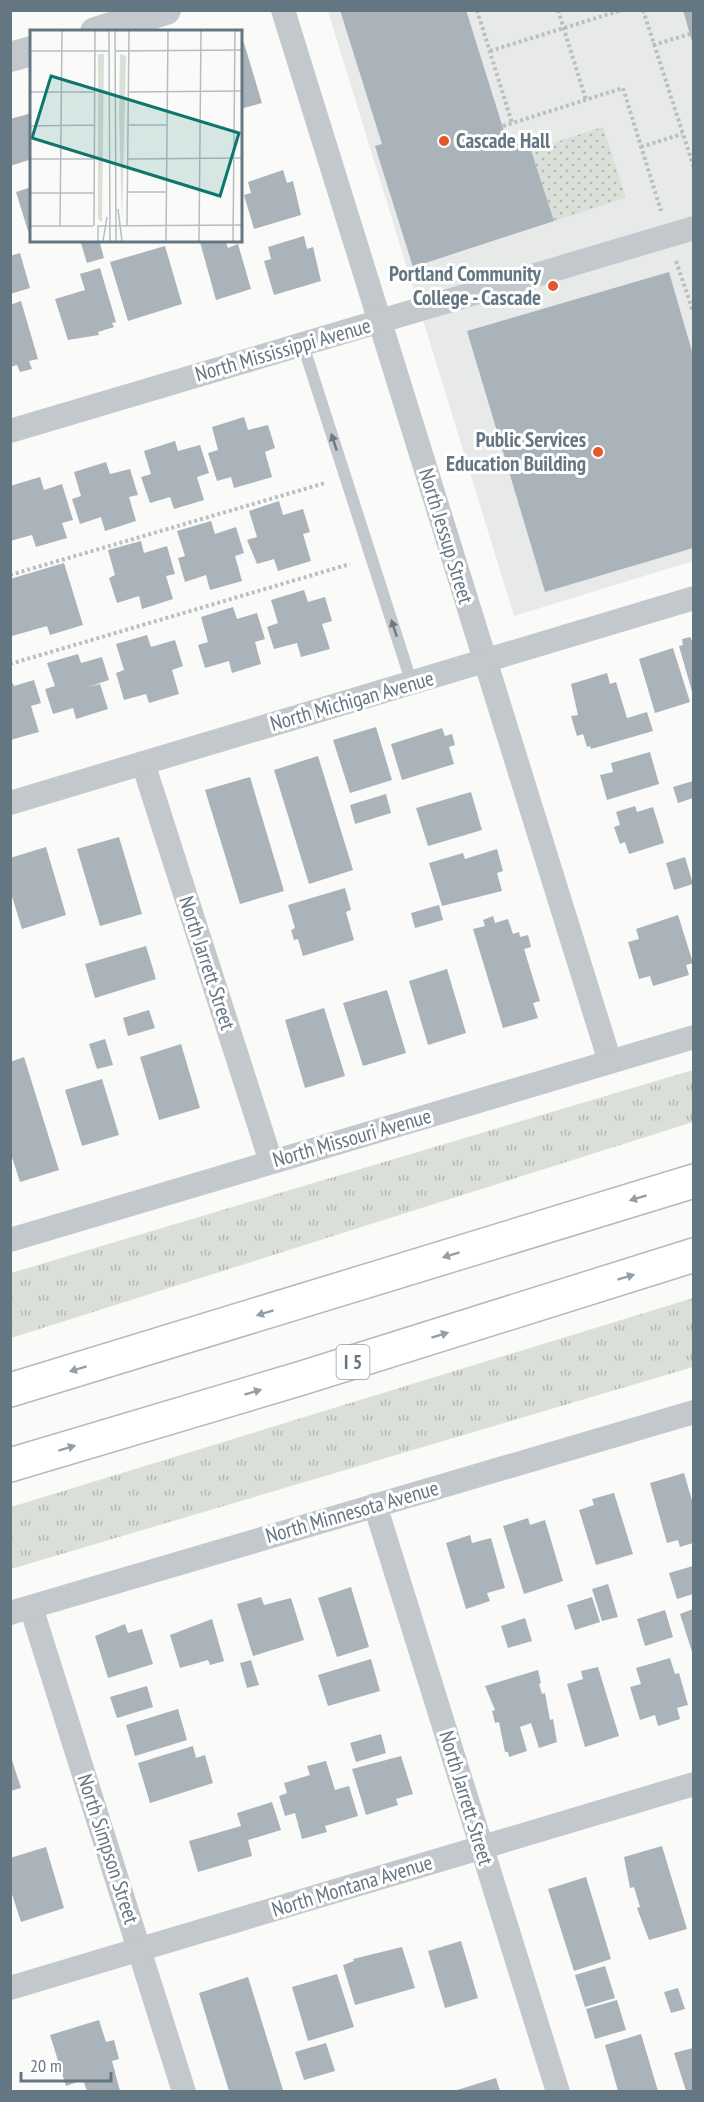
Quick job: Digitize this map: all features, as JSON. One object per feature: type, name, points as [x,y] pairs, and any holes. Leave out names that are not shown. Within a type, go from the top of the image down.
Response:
[{"type":"highway","points":[[10,1390],[693,1181]]},
{"type":"highway","name":"I 5","points":[[10,1465],[302,1378],[693,1256]]},
{"type":"street","points":[[101,30],[165,10]]},
{"type":"street","name":"North Jessup Street","points":[[284,10],[484,662],[610,1062]]},
{"type":"street","points":[[10,57],[30,52]]},
{"type":"street","name":"North Mississippi Avenue","points":[[10,431],[693,228]]},
{"type":"street","name":"North Michigan Avenue","points":[[10,803],[693,598]]},
{"type":"street","name":"North Jarrett Street","points":[[143,763],[271,1162]]},
{"type":"street","name":"North Missouri Avenue","points":[[10,1240],[693,1037]]},
{"type":"street","name":"North Minnesota Avenue","points":[[21,1610],[693,1412]]},
{"type":"street","name":"North Jarrett Street","points":[[375,1505],[558,2091]]},
{"type":"street","name":"North Simpson Street","points":[[21,1610],[140,1949],[184,2091]]},
{"type":"street","name":"North Montana Avenue","points":[[10,1988],[693,1784]]},
{"type":"lane","points":[[303,345],[412,684]]},
{"type":"path","points":[[477,10],[512,123]]},
{"type":"path","points":[[517,10],[523,10]]},
{"type":"path","points":[[558,10],[586,100]]},
{"type":"path","points":[[602,10],[604,16]]},
{"type":"path","points":[[490,51],[622,10]]},
{"type":"path","points":[[643,10],[693,168]]},
{"type":"path","points":[[654,45],[690,34]]},
{"type":"path","points":[[503,126],[623,88],[662,212]]},
{"type":"path","points":[[641,147],[682,134]]},
{"type":"path","points":[[674,253],[693,314]]},
{"type":"path","points":[[10,574],[345,477]]},
{"type":"path","points":[[10,664],[371,558]]},
{"type":"shaded area","name":"Portland Community College - Cascade","points":[[328,11],[693,11],[693,561],[514,616]]},
{"type":"green space","points":[[603,127],[626,198],[554,221],[531,150]]},
{"type":"green space","points":[[693,1070],[693,1122],[11,1338],[11,1273]]},
{"type":"green space","points":[[693,1298],[693,1367],[11,1569],[11,1507]]},
{"type":"building","name":"Cascade Hall","points":[[340,10],[466,10],[508,144],[527,138],[554,221],[413,267],[375,146],[382,144]]},
{"type":"building","points":[[683,10],[693,10],[693,45]]},
{"type":"building","points":[[244,43],[262,103],[242,108],[242,44]]},
{"type":"building","points":[[30,114],[30,160],[10,166],[10,119]]},
{"type":"building","points":[[283,170],[287,183],[293,181],[301,215],[254,229],[244,195],[251,193],[248,182]]},
{"type":"building","points":[[30,188],[30,234],[29,234],[16,192]]},
{"type":"building","points":[[304,236],[307,249],[313,247],[321,281],[274,295],[264,261],[271,259],[268,247]]},
{"type":"building","points":[[81,242],[100,242],[104,258],[87,263]]},
{"type":"building","points":[[200,242],[226,242],[228,248],[238,244],[251,289],[216,300]]},
{"type":"building","points":[[165,246],[182,304],[128,321],[110,262]]},
{"type":"building","points":[[20,253],[30,288],[10,294],[10,256]]},
{"type":"building","points":[[100,268],[116,322],[112,323],[114,327],[98,332],[99,335],[68,340],[55,299],[85,290],[80,274]]},
{"type":"building","name":"Public Services Education Building","points":[[669,272],[693,355],[693,548],[545,592],[467,331]]},
{"type":"building","points":[[21,301],[38,359],[29,361],[32,369],[20,372],[17,365],[10,367],[10,305]]},
{"type":"building","points":[[244,417],[248,430],[268,425],[275,448],[265,452],[272,477],[234,488],[231,477],[217,481],[208,453],[218,450],[212,427]]},
{"type":"building","points":[[175,441],[178,451],[200,445],[209,473],[197,477],[204,500],[174,509],[170,497],[150,503],[141,477],[151,474],[144,451]]},
{"type":"building","points":[[106,462],[110,474],[130,469],[138,495],[129,497],[136,521],[105,531],[101,517],[80,524],[72,499],[81,496],[74,472]]},
{"type":"building","points":[[40,477],[44,490],[62,484],[73,520],[62,523],[67,538],[36,547],[32,535],[10,541],[10,486]]},
{"type":"building","points":[[279,501],[283,515],[303,509],[310,532],[303,534],[311,561],[278,571],[274,559],[257,564],[247,540],[257,537],[249,511]]},
{"type":"building","points":[[211,521],[215,534],[236,527],[244,553],[235,556],[242,581],[210,590],[206,575],[185,582],[178,558],[185,556],[177,531]]},
{"type":"building","points":[[141,541],[144,553],[167,546],[175,574],[166,576],[173,599],[142,609],[139,596],[117,603],[109,578],[115,575],[108,550]]},
{"type":"building","points":[[64,563],[83,625],[50,635],[47,626],[12,636],[10,579]]},
{"type":"building","points":[[304,590],[308,602],[325,597],[332,621],[322,624],[330,649],[301,657],[297,643],[274,649],[267,627],[278,623],[271,600]]},
{"type":"building","points":[[233,607],[237,619],[257,613],[265,639],[255,642],[261,664],[232,673],[229,661],[205,668],[198,645],[208,642],[201,617]]},
{"type":"building","points":[[147,635],[151,647],[175,640],[183,666],[172,670],[179,694],[149,703],[146,694],[124,700],[116,673],[124,670],[116,644]]},
{"type":"building","points":[[690,637],[693,642],[693,695],[679,646],[683,645],[682,639]]},
{"type":"building","points":[[673,648],[690,702],[655,713],[639,659]]},
{"type":"building","points":[[78,654],[81,663],[102,657],[109,680],[88,687],[100,684],[108,709],[76,719],[73,708],[53,714],[45,689],[55,686],[47,663]]},
{"type":"building","points":[[607,673],[610,684],[616,682],[627,718],[647,712],[653,731],[591,749],[590,746],[587,747],[583,734],[577,736],[571,716],[578,715],[571,684]]},
{"type":"building","points":[[10,678],[14,686],[34,680],[41,703],[31,706],[39,732],[10,740]]},
{"type":"building","points":[[376,727],[392,780],[350,793],[333,740]]},
{"type":"building","points":[[442,728],[445,736],[452,734],[455,745],[449,747],[454,764],[402,780],[391,744]]},
{"type":"building","points":[[650,752],[659,784],[607,800],[600,775],[613,772],[611,763]]},
{"type":"building","points":[[318,756],[353,870],[309,884],[274,770]]},
{"type":"building","points":[[250,777],[284,891],[240,904],[205,790]]},
{"type":"building","points":[[693,781],[693,798],[678,803],[673,787]]},
{"type":"building","points":[[471,792],[482,830],[428,846],[416,808]]},
{"type":"building","points":[[386,794],[391,813],[355,824],[350,805]]},
{"type":"building","points":[[635,806],[637,812],[653,807],[664,843],[629,854],[625,842],[620,844],[614,827],[620,825],[616,812]]},
{"type":"building","points":[[119,837],[142,914],[100,926],[77,849]]},
{"type":"building","points":[[46,847],[66,915],[22,929],[10,890],[10,858]]},
{"type":"building","points":[[497,849],[503,871],[497,873],[502,891],[442,906],[429,863],[463,853],[465,859]]},
{"type":"building","points":[[685,857],[693,884],[674,890],[666,863]]},
{"type":"building","points":[[345,888],[351,910],[346,912],[354,940],[303,956],[298,939],[294,940],[291,930],[295,928],[288,905]]},
{"type":"building","points":[[439,905],[443,920],[415,928],[411,913]]},
{"type":"building","points":[[678,915],[693,963],[686,965],[689,975],[653,986],[650,976],[639,979],[628,942],[639,939],[636,929]]},
{"type":"building","points":[[493,916],[495,923],[508,919],[513,934],[519,932],[520,937],[528,935],[531,947],[524,949],[540,1001],[533,1003],[538,1018],[503,1028],[473,929],[485,926],[483,920]]},
{"type":"building","points":[[146,946],[156,979],[95,998],[85,964]]},
{"type":"building","points":[[447,969],[466,1033],[428,1045],[409,981]]},
{"type":"building","points":[[387,990],[406,1053],[363,1066],[343,1003]]},
{"type":"building","points":[[324,1008],[345,1076],[305,1088],[285,1020]]},
{"type":"building","points":[[149,1010],[155,1028],[128,1036],[123,1018]]},
{"type":"building","points":[[105,1039],[113,1065],[97,1069],[89,1044]]},
{"type":"building","points":[[181,1044],[200,1108],[159,1120],[140,1057]]},
{"type":"building","points":[[24,1057],[59,1170],[20,1182],[10,1151],[10,1062]]},
{"type":"building","points":[[102,1079],[119,1135],[82,1146],[65,1090]]},
{"type":"building","points":[[684,1473],[693,1504],[693,1543],[680,1547],[678,1540],[667,1543],[650,1483]]},
{"type":"building","points":[[614,1493],[633,1554],[596,1565],[579,1510],[594,1505],[592,1499]]},
{"type":"building","points":[[528,1518],[530,1525],[545,1520],[563,1581],[524,1594],[503,1526]]},
{"type":"building","points":[[470,1535],[472,1543],[491,1538],[505,1588],[487,1593],[490,1601],[466,1609],[446,1543]]},
{"type":"building","points":[[693,1566],[693,1594],[677,1599],[669,1573]]},
{"type":"building","points":[[608,1584],[618,1617],[602,1621],[592,1589]]},
{"type":"building","points":[[351,1587],[369,1647],[337,1657],[318,1598]]},
{"type":"building","points":[[261,1597],[264,1605],[291,1598],[304,1640],[253,1656],[237,1604]]},
{"type":"building","points":[[592,1597],[600,1622],[575,1630],[567,1605]]},
{"type":"building","points":[[693,1609],[693,1655],[680,1614]]},
{"type":"building","points":[[665,1610],[673,1637],[645,1646],[637,1619]]},
{"type":"building","points":[[525,1618],[532,1641],[508,1648],[501,1626]]},
{"type":"building","points":[[212,1619],[224,1661],[210,1665],[208,1660],[180,1668],[170,1635]]},
{"type":"building","points":[[125,1624],[128,1633],[142,1629],[153,1664],[108,1678],[95,1636]]},
{"type":"building","points":[[670,1658],[675,1674],[679,1673],[688,1705],[677,1708],[680,1719],[658,1726],[655,1715],[640,1720],[630,1687],[641,1684],[636,1668]]},
{"type":"building","points":[[371,1659],[380,1691],[328,1706],[318,1675]]},
{"type":"building","points":[[251,1660],[259,1685],[247,1688],[240,1663]]},
{"type":"building","points":[[598,1667],[619,1736],[585,1747],[567,1684],[583,1679],[581,1671]]},
{"type":"building","points":[[538,1670],[541,1683],[539,1684],[542,1694],[545,1693],[557,1742],[539,1748],[531,1723],[520,1727],[527,1751],[509,1757],[508,1752],[505,1752],[499,1722],[495,1723],[492,1711],[495,1710],[485,1686]]},
{"type":"building","points":[[147,1686],[153,1707],[117,1718],[110,1697]]},
{"type":"building","points":[[178,1709],[187,1740],[135,1756],[126,1725]]},
{"type":"building","points":[[381,1734],[386,1753],[356,1762],[350,1743]]},
{"type":"building","points":[[193,1746],[196,1758],[205,1755],[213,1783],[150,1803],[138,1763]]},
{"type":"building","points":[[10,1754],[21,1788],[10,1791]]},
{"type":"building","points":[[401,1756],[413,1794],[396,1799],[398,1805],[366,1815],[352,1769]]},
{"type":"building","points":[[326,1761],[335,1790],[349,1786],[358,1816],[325,1826],[327,1832],[302,1839],[295,1813],[285,1816],[279,1796],[287,1793],[284,1783],[310,1775],[307,1766]]},
{"type":"building","points":[[272,1802],[281,1830],[248,1840],[252,1856],[198,1872],[189,1841],[241,1826],[237,1813]]},
{"type":"building","points":[[662,1846],[687,1929],[649,1940],[637,1908],[640,1907],[634,1887],[630,1888],[624,1857]]},
{"type":"building","points":[[46,1847],[64,1908],[21,1922],[10,1888],[10,1858]]},
{"type":"building","points":[[586,1877],[611,1959],[574,1971],[548,1889]]},
{"type":"building","points":[[461,1941],[478,1998],[445,2008],[428,1951]]},
{"type":"building","points":[[402,1947],[415,1988],[355,2005],[343,1965],[354,1961],[353,1959]]},
{"type":"building","points":[[605,1966],[615,1998],[585,2007],[575,1975]]},
{"type":"building","points":[[337,1974],[354,2027],[308,2041],[292,1987]]},
{"type":"building","points":[[248,1977],[283,2090],[229,2091],[199,1993]]},
{"type":"building","points":[[678,1988],[685,2009],[671,2013],[664,1992]]},
{"type":"building","points":[[617,2000],[626,2030],[595,2039],[586,2009]]},
{"type":"building","points":[[99,2020],[106,2042],[114,2040],[119,2059],[112,2061],[120,2091],[87,2091],[83,2080],[66,2086],[50,2035]]},
{"type":"building","points":[[641,2034],[658,2091],[618,2091],[605,2045]]},
{"type":"building","points":[[326,2043],[335,2071],[304,2080],[295,2052]]},
{"type":"building","points":[[693,2048],[693,2091],[686,2091],[674,2053]]},
{"type":"building","points":[[496,2078],[500,2091],[457,2090]]},
{"type":"place","name":"Cascade Hall","points":[[444,141]]},
{"type":"place","name":"Portland Community College - Cascade","points":[[553,286]]},
{"type":"place","name":"Public Services Education Building","points":[[598,452]]}]
